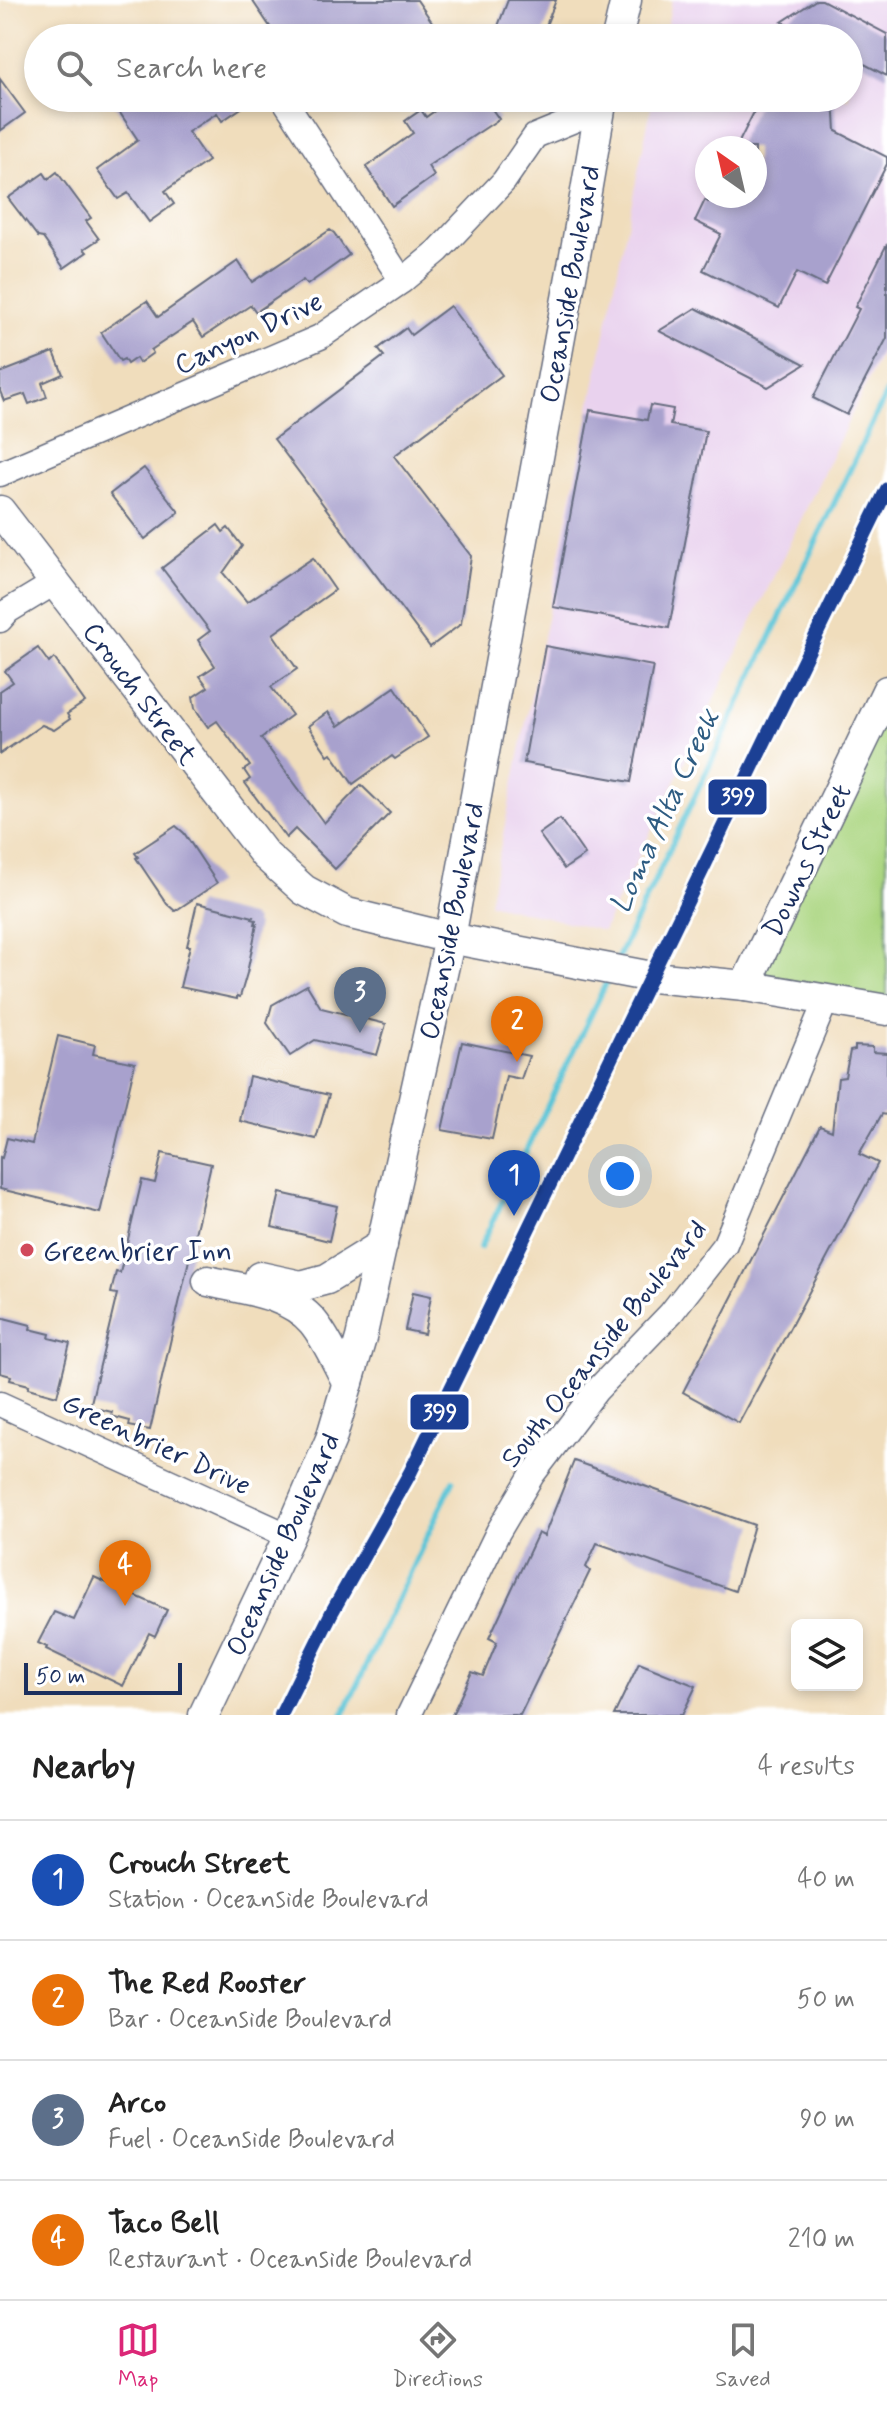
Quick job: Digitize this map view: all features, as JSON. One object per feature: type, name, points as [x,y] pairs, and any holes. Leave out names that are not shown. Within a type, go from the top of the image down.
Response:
[{"type":"main road","points":[[620,24],[626,0]]},
{"type":"main road","name":"Oceanside Boulevard","points":[[204,1715],[331,1439],[361,1338],[450,938],[599,112]]},
{"type":"main road","name":"Crouch Street","points":[[0,511],[265,855],[304,890],[347,913],[450,938],[628,972],[745,986],[887,1010]]},
{"type":"main road","name":"Downs Street","points":[[745,986],[887,691]]},
{"type":"main road","points":[[348,1383],[314,1323],[299,1308],[210,1272],[301,1286],[327,1279],[382,1245]]},
{"type":"street","points":[[292,112],[402,281]]},
{"type":"street","name":"Canyon Drive","points":[[0,474],[320,337],[402,281],[438,251],[504,181],[535,136],[584,112]]},
{"type":"street","points":[[0,620],[8,611],[56,582]]},
{"type":"street","name":"South Oceanside Boulevard","points":[[409,1715],[498,1532],[532,1475],[596,1391],[671,1313],[725,1244],[826,1000]]},
{"type":"street","name":"Greenbrier Drive","points":[[0,1404],[289,1536]]},
{"type":"shaded area","points":[[672,0],[887,0],[887,341],[603,931],[489,903],[650,112],[863,112],[863,24],[668,24]]},
{"type":"green space","points":[[887,691],[887,1011],[745,986]]},
{"type":"building","points":[[252,0],[417,0],[433,24],[408,23],[268,24]]},
{"type":"building","points":[[508,0],[556,0],[547,24],[499,24]]},
{"type":"building","points":[[816,0],[822,0],[887,34],[887,76],[863,63],[863,24],[782,22]]},
{"type":"building","points":[[0,79],[25,113],[0,131]]},
{"type":"building","points":[[119,112],[235,112],[222,121],[217,113],[188,132],[208,161],[165,191],[174,204],[149,222],[128,193],[118,199],[97,170],[138,140]]},
{"type":"building","points":[[418,112],[426,117],[433,112],[494,112],[499,119],[428,166],[434,176],[392,206],[366,167],[413,133],[405,121]]},
{"type":"building","points":[[754,112],[835,112],[836,131],[887,157],[887,164],[825,286],[797,272],[779,308],[703,270],[721,234],[695,221],[701,208],[767,208],[767,136],[742,136]]},
{"type":"building","points":[[57,172],[91,218],[86,221],[99,239],[64,268],[8,198],[44,173],[48,179]]},
{"type":"building","points":[[330,230],[349,255],[307,285],[303,280],[256,312],[251,305],[203,337],[193,322],[151,350],[153,353],[139,363],[136,358],[127,364],[124,359],[120,361],[101,332],[147,301],[158,317],[238,261],[252,282]]},
{"type":"building","points":[[887,244],[887,338],[847,415],[813,398],[859,309],[855,307]]},
{"type":"building","points":[[450,306],[502,375],[394,456],[471,556],[461,624],[430,647],[274,439],[384,356],[378,349],[406,328],[411,335]]},
{"type":"building","points":[[696,308],[805,364],[768,387],[659,331]]},
{"type":"building","points":[[54,352],[63,374],[42,383],[47,397],[29,404],[25,394],[4,401],[0,391],[0,373]]},
{"type":"building","points":[[650,405],[673,409],[670,425],[706,431],[669,628],[553,607],[590,410],[647,420]]},
{"type":"building","points":[[144,468],[179,512],[145,539],[110,494]]},
{"type":"building","points":[[218,525],[223,532],[228,528],[242,546],[223,573],[247,602],[313,558],[335,590],[273,634],[297,669],[271,687],[292,715],[261,738],[324,823],[361,785],[390,813],[335,869],[295,829],[286,838],[245,783],[250,779],[244,770],[250,766],[217,721],[208,727],[195,708],[193,697],[208,687],[200,676],[215,666],[198,640],[210,631],[162,568]]},
{"type":"building","points":[[545,646],[653,666],[631,782],[524,763]]},
{"type":"building","points":[[38,648],[49,663],[54,658],[85,702],[67,714],[70,719],[54,730],[42,725],[0,754],[0,691],[13,682],[5,671]]},
{"type":"building","points":[[395,687],[428,737],[395,759],[392,756],[353,784],[308,726],[328,712],[338,726]]},
{"type":"building","points":[[560,819],[585,855],[564,869],[539,834]]},
{"type":"building","points":[[176,826],[184,833],[217,883],[175,911],[167,904],[135,853]]},
{"type":"building","points":[[197,903],[256,920],[247,973],[237,999],[180,987]]},
{"type":"building","points":[[307,985],[321,1008],[386,1024],[377,1055],[315,1040],[290,1056],[267,1023],[272,1005]]},
{"type":"building","points":[[58,1036],[95,1045],[93,1054],[135,1063],[100,1213],[0,1189],[0,1157],[7,1138],[32,1144]]},
{"type":"building","points":[[462,1042],[529,1056],[521,1079],[506,1076],[492,1139],[442,1130]]},
{"type":"building","points":[[855,1046],[873,1047],[873,1052],[887,1053],[887,1115],[882,1114],[859,1154],[878,1163],[739,1423],[683,1392],[820,1126],[832,1131],[838,1078],[845,1077],[850,1051],[855,1050]]},
{"type":"building","points":[[249,1076],[329,1095],[316,1139],[240,1121]]},
{"type":"building","points":[[162,1153],[211,1164],[150,1430],[129,1426],[130,1421],[111,1416],[112,1412],[90,1407],[117,1294],[111,1293],[116,1272],[120,1273],[142,1180],[155,1183]]},
{"type":"building","points":[[280,1193],[337,1206],[329,1241],[272,1227]]},
{"type":"building","points":[[413,1292],[431,1296],[424,1334],[405,1330]]},
{"type":"building","points":[[0,1317],[31,1325],[30,1329],[50,1334],[49,1338],[70,1343],[57,1396],[28,1388],[29,1385],[10,1380],[11,1376],[0,1373]]},
{"type":"building","points":[[574,1461],[754,1525],[735,1591],[597,1543],[586,1567],[590,1571],[520,1715],[452,1715],[472,1672],[483,1676],[497,1642],[489,1638],[538,1533],[544,1536]]},
{"type":"building","points":[[94,1577],[167,1610],[155,1636],[149,1633],[123,1686],[38,1643],[54,1612],[74,1620]]},
{"type":"building","points":[[639,1663],[696,1686],[682,1715],[614,1715]]},
{"type":"waterway","name":"Loma Alta Creek","points":[[617,960],[887,392]]},
{"type":"waterway","name":"Loma Alta Creek","points":[[480,1248],[609,977]]},
{"type":"waterway","name":"Loma Alta Creek","points":[[343,1715],[453,1481]]},
{"type":"transit line","name":"399","points":[[281,1715],[332,1612],[410,1473],[887,489]]},
{"type":"place","name":"Arco","points":[[360,1033]]},
{"type":"place","name":"The Red Rooster","points":[[517,1062]]},
{"type":"place","name":"Crouch Street","points":[[514,1216]]},
{"type":"place","name":"Greenbrier Inn","points":[[27,1250]]},
{"type":"place","name":"Taco Bell","points":[[125,1606]]}]
